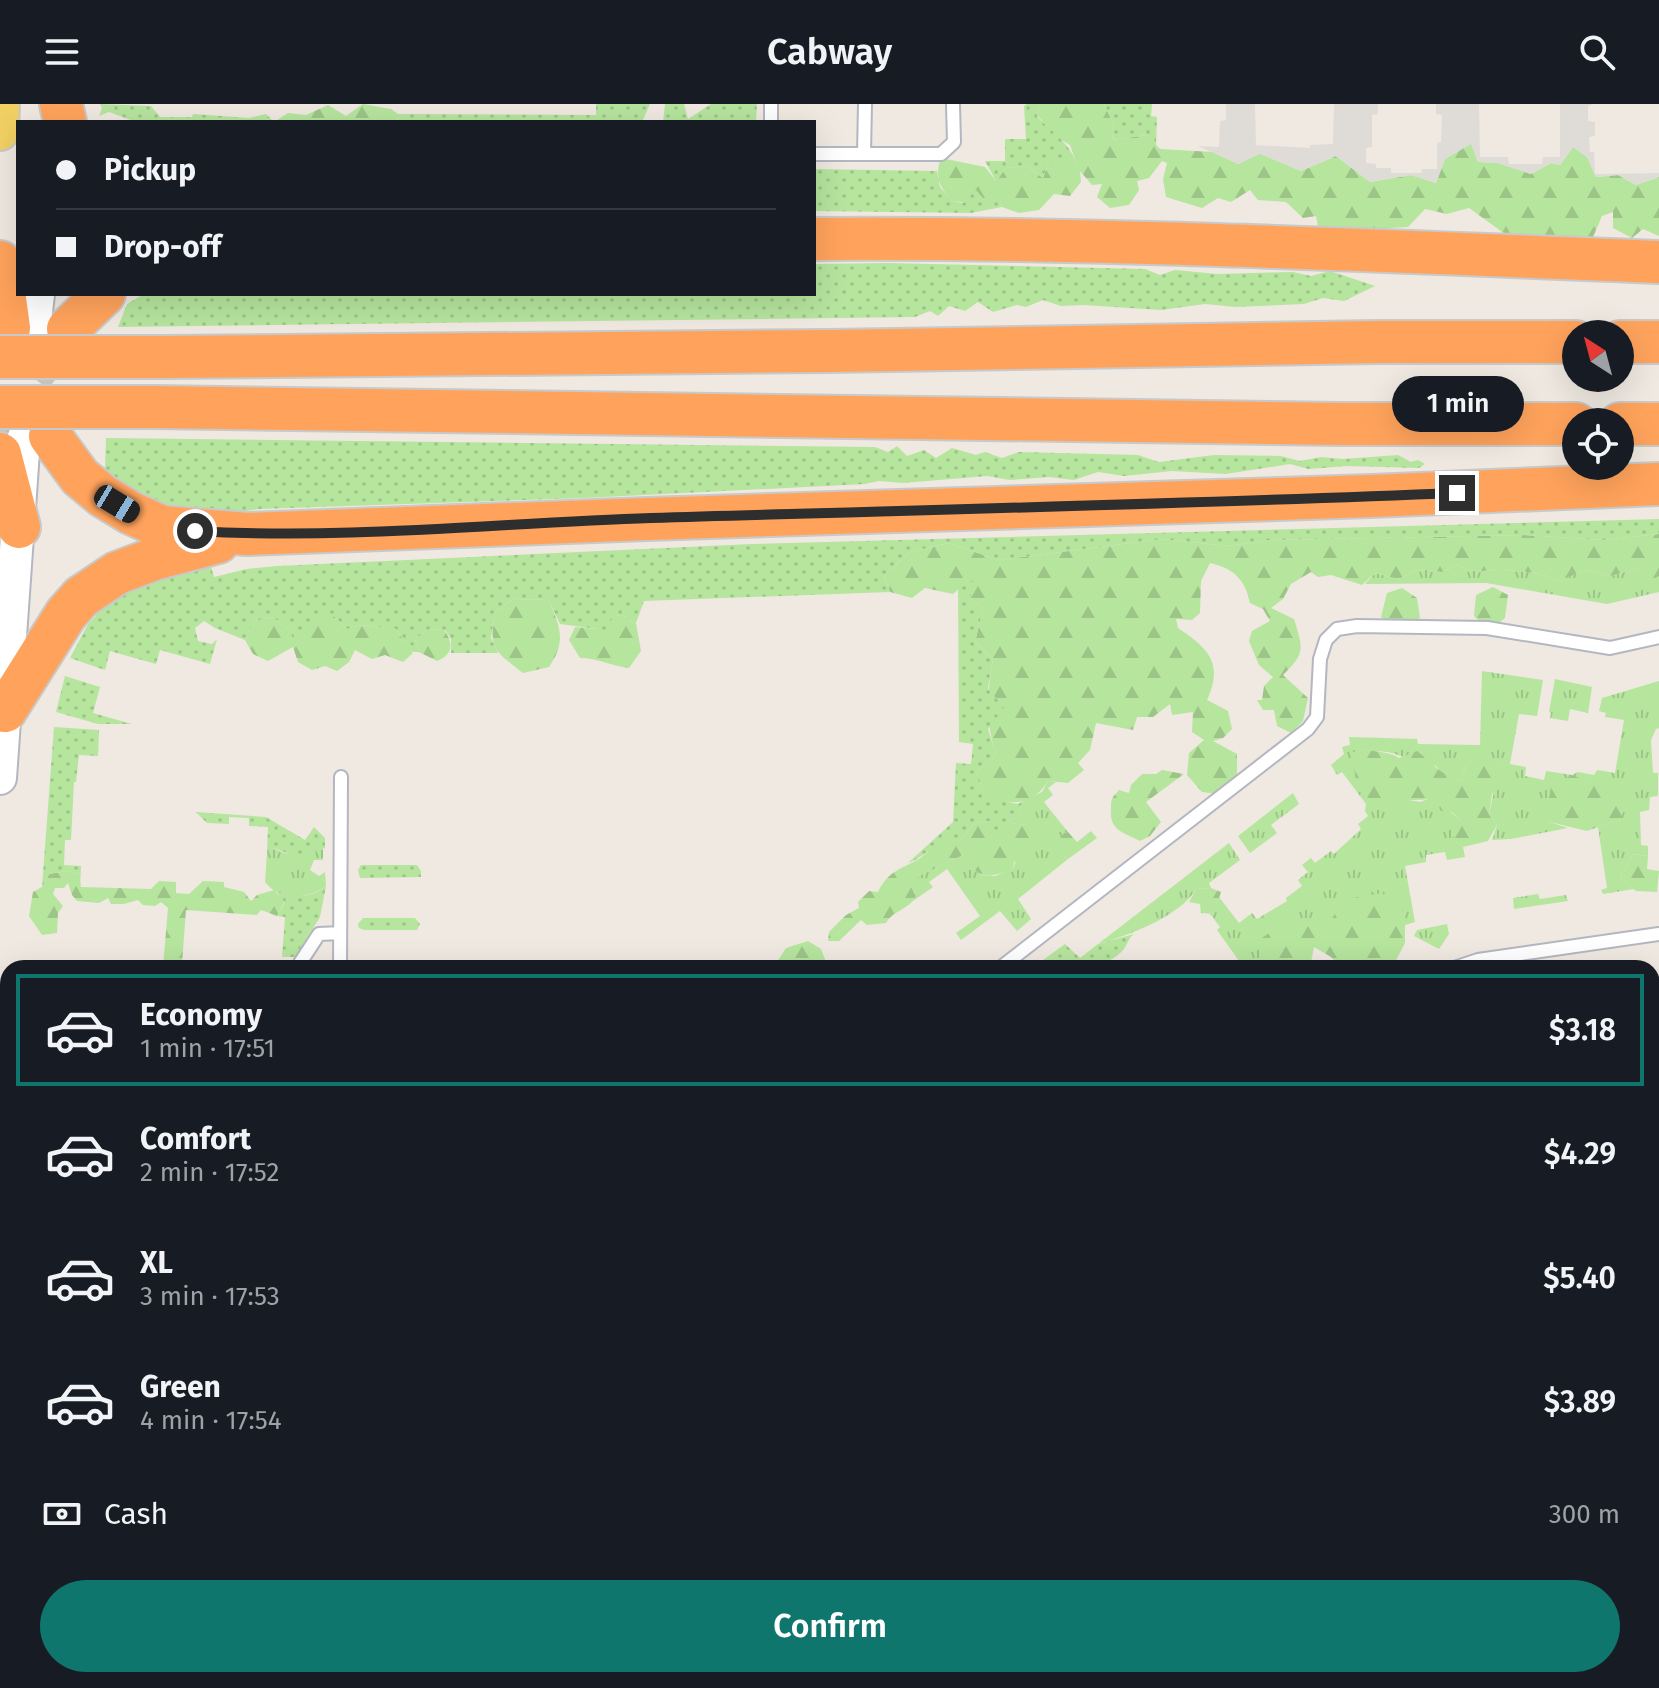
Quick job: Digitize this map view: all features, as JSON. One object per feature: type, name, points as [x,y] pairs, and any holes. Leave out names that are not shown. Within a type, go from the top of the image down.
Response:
[{"type":"highway","points":[[816,239],[923,238],[1248,246],[1659,262]]},
{"type":"highway","points":[[0,262],[9,328],[99,296]]},
{"type":"highway","points":[[0,357],[1562,342]]},
{"type":"highway","points":[[1634,342],[1659,342]]},
{"type":"highway","points":[[18,434],[154,407],[1341,424],[1562,424]]},
{"type":"highway","points":[[1634,424],[1659,424]]},
{"type":"highway","points":[[18,434],[19,527]]},
{"type":"highway","points":[[18,434],[103,496],[162,527],[247,534],[1659,484]]},
{"type":"highway","points":[[5,711],[66,614],[97,585],[117,573],[154,559],[247,534]]},
{"type":"main road","points":[[0,132],[1,104]]},
{"type":"street","points":[[38,296],[42,318]]},
{"type":"street","points":[[0,778],[19,527]]},
{"type":"lane","points":[[864,154],[865,104]]},
{"type":"lane","points":[[816,154],[941,154],[954,142],[953,104]]},
{"type":"lane","points":[[1022,960],[1308,729],[1317,717],[1320,659],[1326,640],[1337,629],[1357,626],[1487,628],[1610,648],[1659,637]]},
{"type":"lane","points":[[340,960],[341,777]]},
{"type":"lane","points":[[302,960],[319,934],[340,933]]},
{"type":"lane","points":[[1478,960],[1659,934]]},
{"type":"green space","points":[[100,104],[151,106],[160,117],[192,117],[193,114],[249,118],[131,120],[109,112],[99,116]]},
{"type":"green space","points":[[363,104],[391,109],[398,114],[397,120],[277,120],[288,113],[306,115],[328,105],[346,116]]},
{"type":"green space","points":[[596,104],[650,104],[643,120],[397,120],[398,114],[596,115]]},
{"type":"green space","points":[[665,104],[684,104],[688,119],[711,104],[757,104],[756,120],[663,120]]},
{"type":"green space","points":[[1040,104],[1104,104],[1114,125],[1112,140],[1147,135],[1160,149],[1213,152],[1238,164],[1260,153],[1301,171],[1336,156],[1370,182],[1411,175],[1436,183],[1445,159],[1471,143],[1478,162],[1498,163],[1531,174],[1551,163],[1560,165],[1573,147],[1587,157],[1596,177],[1618,175],[1636,185],[1659,177],[1659,236],[1643,229],[1632,238],[1613,228],[1613,212],[1602,216],[1593,237],[1545,245],[1512,239],[1469,208],[1447,214],[1425,209],[1408,227],[1374,229],[1356,245],[1320,237],[1316,216],[1303,218],[1286,202],[1258,200],[1250,190],[1231,202],[1218,198],[1202,208],[1166,197],[1163,179],[1167,163],[1162,161],[1149,178],[1137,181],[1139,190],[1129,205],[1110,208],[1097,197],[1102,184],[1092,185],[1080,171],[1081,182],[1070,196],[1054,194],[1039,210],[1019,213],[1002,207],[1000,200],[989,205],[952,201],[939,181],[941,158],[985,167],[996,181],[1006,168],[1027,166],[1043,178],[1049,162],[1076,162],[1070,145],[1055,136],[1037,115]]},
{"type":"green space","points":[[1040,104],[1037,116],[1064,143],[1076,162],[1049,162],[1043,178],[1027,166],[1006,168],[996,181],[985,161],[1005,161],[1005,139],[1026,139],[1024,106]]},
{"type":"green space","points":[[1104,104],[1152,104],[1151,116],[1157,117],[1156,146],[1147,135],[1112,140],[1114,125]]},
{"type":"green space","points":[[266,114],[272,120],[246,120],[249,118]]},
{"type":"green space","points":[[816,169],[937,171],[940,187],[952,201],[963,203],[976,190],[989,205],[1000,199],[1002,207],[971,213],[816,211]]},
{"type":"green space","points":[[816,264],[1145,269],[1160,275],[1175,270],[1217,274],[1293,272],[1311,276],[1330,271],[1375,286],[1344,301],[1323,298],[1304,304],[1236,307],[1205,304],[1161,310],[1061,306],[1043,300],[1026,307],[1017,305],[993,312],[978,302],[965,311],[949,306],[938,316],[930,311],[915,317],[118,327],[127,304],[141,296],[816,296]]},
{"type":"green space","points":[[106,438],[875,447],[888,452],[897,446],[907,456],[924,450],[936,458],[952,448],[976,455],[985,452],[1002,458],[1019,452],[1138,455],[1159,462],[1214,455],[1281,456],[1300,461],[1321,457],[1343,459],[1398,455],[1411,462],[1418,460],[1425,464],[1419,468],[1348,466],[1308,469],[1290,464],[1226,474],[1172,471],[1124,476],[1098,472],[1074,480],[1049,477],[1010,480],[987,476],[903,483],[879,481],[584,498],[260,509],[222,514],[179,509],[139,495],[105,470]]},
{"type":"green space","points":[[1659,519],[1659,534],[1602,540],[1523,535],[1270,540],[1228,546],[1162,539],[999,560],[948,543],[910,552],[884,576],[890,592],[644,601],[636,623],[622,615],[613,616],[605,635],[598,629],[560,624],[548,599],[512,600],[495,612],[491,638],[498,653],[451,653],[451,639],[445,630],[429,629],[415,639],[419,652],[413,652],[413,646],[404,641],[395,628],[365,625],[347,629],[335,617],[310,622],[302,631],[297,645],[288,629],[273,617],[254,621],[245,640],[204,621],[195,628],[198,641],[212,644],[217,639],[210,664],[160,650],[156,664],[110,651],[105,670],[70,658],[88,624],[96,616],[89,610],[105,596],[210,563],[214,577],[277,566],[752,544]]},
{"type":"green space","points":[[1659,534],[1659,576],[1653,579],[1634,569],[1611,576],[1585,570],[1560,581],[1529,572],[1477,571],[1458,565],[1442,572],[1420,569],[1398,579],[1375,573],[1362,585],[1331,575],[1318,577],[1311,572],[1291,584],[1283,599],[1271,608],[1294,619],[1301,644],[1296,661],[1283,675],[1308,698],[1303,721],[1291,733],[1277,726],[1274,710],[1263,710],[1257,700],[1262,700],[1264,686],[1273,677],[1259,665],[1249,641],[1252,631],[1270,621],[1263,609],[1250,603],[1245,587],[1237,576],[1210,563],[1201,581],[1200,613],[1192,620],[1176,619],[1178,628],[1198,642],[1210,658],[1214,676],[1207,700],[1228,711],[1232,729],[1223,738],[1213,741],[1237,754],[1237,776],[1218,794],[1202,792],[1187,775],[1189,753],[1204,740],[1192,732],[1193,712],[1172,715],[1170,704],[1153,717],[1137,717],[1133,730],[1096,723],[1090,750],[1078,763],[1084,770],[1068,783],[1048,781],[1034,796],[1020,802],[985,798],[977,772],[996,754],[988,707],[993,660],[975,642],[983,609],[970,598],[968,581],[953,594],[925,588],[912,598],[890,592],[884,576],[910,552],[948,543],[999,560],[1162,539],[1228,546],[1270,540],[1523,535],[1602,540]]},
{"type":"green space","points":[[1458,565],[1477,571],[1529,572],[1560,581],[1585,570],[1611,576],[1634,569],[1653,578],[1659,576],[1659,592],[1607,604],[1486,583],[1365,584],[1375,573],[1398,579],[1420,569],[1442,572]]},
{"type":"green space","points":[[968,581],[976,581],[970,598],[983,609],[975,642],[993,660],[988,689],[1004,707],[988,729],[996,754],[977,772],[985,797],[1018,804],[1022,802],[1020,815],[1006,823],[998,836],[990,821],[974,823],[959,841],[943,842],[908,863],[953,822],[956,763],[971,764],[973,744],[959,742],[958,589]]},
{"type":"green space","points":[[1493,587],[1508,595],[1505,618],[1500,622],[1482,624],[1474,616],[1476,595]]},
{"type":"green space","points":[[1402,588],[1417,598],[1420,618],[1398,634],[1381,617],[1387,593]]},
{"type":"green space","points":[[548,599],[560,633],[555,658],[549,667],[523,673],[499,653],[493,642],[495,612],[512,600]]},
{"type":"green space","points":[[622,615],[636,623],[641,651],[629,668],[580,658],[569,640],[575,627],[599,629],[612,616]]},
{"type":"green space","points":[[316,616],[335,617],[347,629],[365,625],[395,628],[404,641],[414,646],[412,654],[403,662],[385,655],[372,659],[355,650],[349,662],[337,671],[325,666],[312,670],[298,662],[293,647],[268,661],[253,654],[245,640],[254,621],[273,617],[288,629],[297,644],[302,628]]},
{"type":"green space","points":[[429,629],[444,630],[449,639],[449,652],[437,661],[419,652],[415,639]]},
{"type":"green space","points":[[1482,671],[1543,680],[1537,716],[1519,714],[1510,764],[1526,767],[1525,776],[1544,780],[1546,771],[1572,775],[1578,772],[1594,775],[1597,770],[1615,773],[1624,720],[1605,717],[1606,713],[1599,711],[1602,698],[1659,681],[1659,728],[1651,740],[1653,773],[1658,773],[1658,796],[1650,797],[1649,810],[1640,812],[1641,845],[1648,846],[1648,856],[1633,854],[1620,878],[1634,889],[1603,894],[1601,890],[1607,888],[1598,827],[1621,819],[1594,784],[1572,776],[1547,821],[1568,828],[1492,840],[1497,825],[1489,813],[1500,765],[1484,754],[1467,763],[1461,781],[1444,776],[1436,766],[1389,752],[1360,748],[1403,799],[1420,802],[1434,797],[1460,820],[1456,842],[1463,847],[1465,857],[1447,860],[1445,852],[1426,855],[1426,862],[1405,866],[1415,922],[1405,925],[1404,913],[1324,923],[1301,933],[1266,960],[1238,960],[1217,930],[1220,927],[1210,914],[1214,914],[1219,897],[1239,923],[1252,913],[1257,919],[1287,901],[1286,898],[1302,886],[1298,880],[1308,872],[1302,865],[1311,858],[1315,863],[1331,851],[1334,854],[1361,829],[1358,824],[1368,816],[1366,804],[1342,772],[1337,775],[1331,765],[1344,754],[1342,747],[1350,745],[1349,737],[1417,739],[1418,744],[1480,745]]},
{"type":"green space","points":[[65,676],[100,687],[93,713],[132,724],[98,724],[56,712]]},
{"type":"green space","points":[[1555,679],[1592,687],[1588,713],[1570,709],[1568,721],[1550,718]]},
{"type":"green space","points":[[54,727],[99,730],[98,756],[79,755],[74,782],[71,840],[65,840],[64,865],[81,866],[80,887],[78,873],[66,871],[49,874],[42,887]]},
{"type":"green space","points":[[1360,748],[1399,758],[1417,751],[1443,772],[1461,781],[1467,763],[1484,753],[1500,765],[1499,788],[1492,794],[1489,813],[1497,825],[1488,841],[1463,847],[1456,842],[1450,828],[1460,820],[1452,812],[1441,811],[1434,798],[1393,804],[1367,798],[1356,781],[1352,753]]},
{"type":"green space","points":[[1162,770],[1184,774],[1146,802],[1161,822],[1150,836],[1140,841],[1115,826],[1111,815],[1112,800],[1119,790],[1129,793],[1131,785],[1142,774],[1156,774]]},
{"type":"green space","points":[[1572,775],[1594,784],[1614,780],[1627,799],[1621,819],[1587,831],[1546,821],[1551,786]]},
{"type":"green space","points":[[1048,781],[1056,782],[1048,788],[1053,795],[1044,802],[1068,832],[1064,833],[1063,855],[1068,859],[1018,899],[1031,919],[1017,931],[1000,911],[961,940],[956,933],[980,916],[947,869],[929,882],[933,887],[913,901],[916,895],[911,887],[918,876],[963,855],[981,875],[995,876],[1013,869],[1028,825],[1006,823],[1020,815],[1022,802],[1042,792]]},
{"type":"green space","points":[[1293,793],[1299,804],[1271,825],[1277,833],[1250,853],[1238,836]]},
{"type":"green space","points":[[196,812],[266,817],[305,840],[314,827],[325,838],[325,848],[297,857],[274,848],[267,853],[268,827],[249,826],[249,818],[229,817],[229,824],[207,823]]},
{"type":"green space","points":[[990,821],[1028,825],[1035,840],[1028,859],[1014,862],[1013,869],[984,875],[973,869],[963,855],[919,876],[911,887],[916,896],[913,901],[886,923],[867,925],[861,920],[839,941],[828,941],[829,932],[846,915],[859,908],[858,902],[869,891],[878,892],[891,875],[919,859],[934,845],[949,839],[959,841],[974,823]]},
{"type":"green space","points":[[1091,831],[1097,838],[1068,859],[1063,855],[1058,842],[1064,833],[1068,832],[1077,842]]},
{"type":"green space","points":[[1229,843],[1240,860],[1209,883],[1211,888],[1196,889],[1178,908],[1152,924],[1098,944]]},
{"type":"green space","points":[[274,848],[298,854],[323,848],[323,860],[314,860],[310,870],[319,876],[325,872],[326,886],[302,896],[278,893],[271,888],[265,882],[267,853]]},
{"type":"green space","points":[[1633,854],[1648,856],[1647,869],[1659,871],[1657,892],[1636,891],[1620,878]]},
{"type":"green space","points":[[361,865],[417,865],[421,877],[360,878],[358,870]]},
{"type":"green space","points":[[66,871],[79,873],[81,887],[151,889],[159,881],[176,882],[176,893],[189,894],[203,881],[224,882],[224,887],[244,892],[251,901],[257,895],[274,890],[285,901],[277,916],[261,910],[257,915],[186,910],[182,960],[164,960],[168,908],[161,902],[155,906],[143,905],[138,900],[111,904],[108,898],[99,903],[77,901],[68,883],[64,888],[55,888],[53,894],[63,906],[58,913],[57,933],[42,935],[29,916],[33,892],[42,887],[49,874]]},
{"type":"green space","points":[[326,886],[320,917],[295,957],[282,957],[285,917],[277,916],[285,902],[277,893],[303,896]]},
{"type":"green space","points":[[1211,888],[1221,892],[1214,914],[1201,913],[1200,904],[1189,902],[1196,889]]},
{"type":"green space","points":[[1382,893],[1405,913],[1405,943],[1396,960],[1334,960],[1314,947],[1312,960],[1262,960],[1256,942],[1282,924],[1304,931],[1313,919],[1331,921],[1342,900]]},
{"type":"green space","points":[[1538,894],[1540,899],[1566,895],[1568,901],[1514,909],[1513,898]]},
{"type":"green space","points":[[363,918],[415,918],[420,924],[417,930],[364,930],[358,924]]},
{"type":"green space","points":[[1447,924],[1449,934],[1439,949],[1414,936],[1417,930]]},
{"type":"green space","points":[[1134,934],[1124,949],[1109,960],[1043,960],[1065,944],[1080,958],[1098,944]]},
{"type":"green space","points":[[808,941],[821,949],[825,960],[778,960],[786,948]]},
{"type":"shaded area","points":[[1226,104],[1255,104],[1256,145],[1310,148],[1310,145],[1333,144],[1334,104],[1378,104],[1378,114],[1372,115],[1372,147],[1366,148],[1366,163],[1376,164],[1376,168],[1391,168],[1391,173],[1421,173],[1422,169],[1437,169],[1442,115],[1436,114],[1436,104],[1479,104],[1480,157],[1508,157],[1509,164],[1542,164],[1543,157],[1560,157],[1560,104],[1594,104],[1588,106],[1588,121],[1595,122],[1595,136],[1589,137],[1590,152],[1594,152],[1595,174],[1659,173],[1659,177],[1636,185],[1618,175],[1596,177],[1587,157],[1573,147],[1560,165],[1551,163],[1531,174],[1498,163],[1478,162],[1471,144],[1445,159],[1436,183],[1411,175],[1370,182],[1336,156],[1301,171],[1260,154],[1238,164],[1198,146],[1219,147],[1220,121],[1226,120]]},
{"type":"tunnel","points":[[0,431],[28,381],[65,332]]},
{"type":"route","points":[[195,531],[247,534],[407,530],[647,519],[1457,493]]}]
